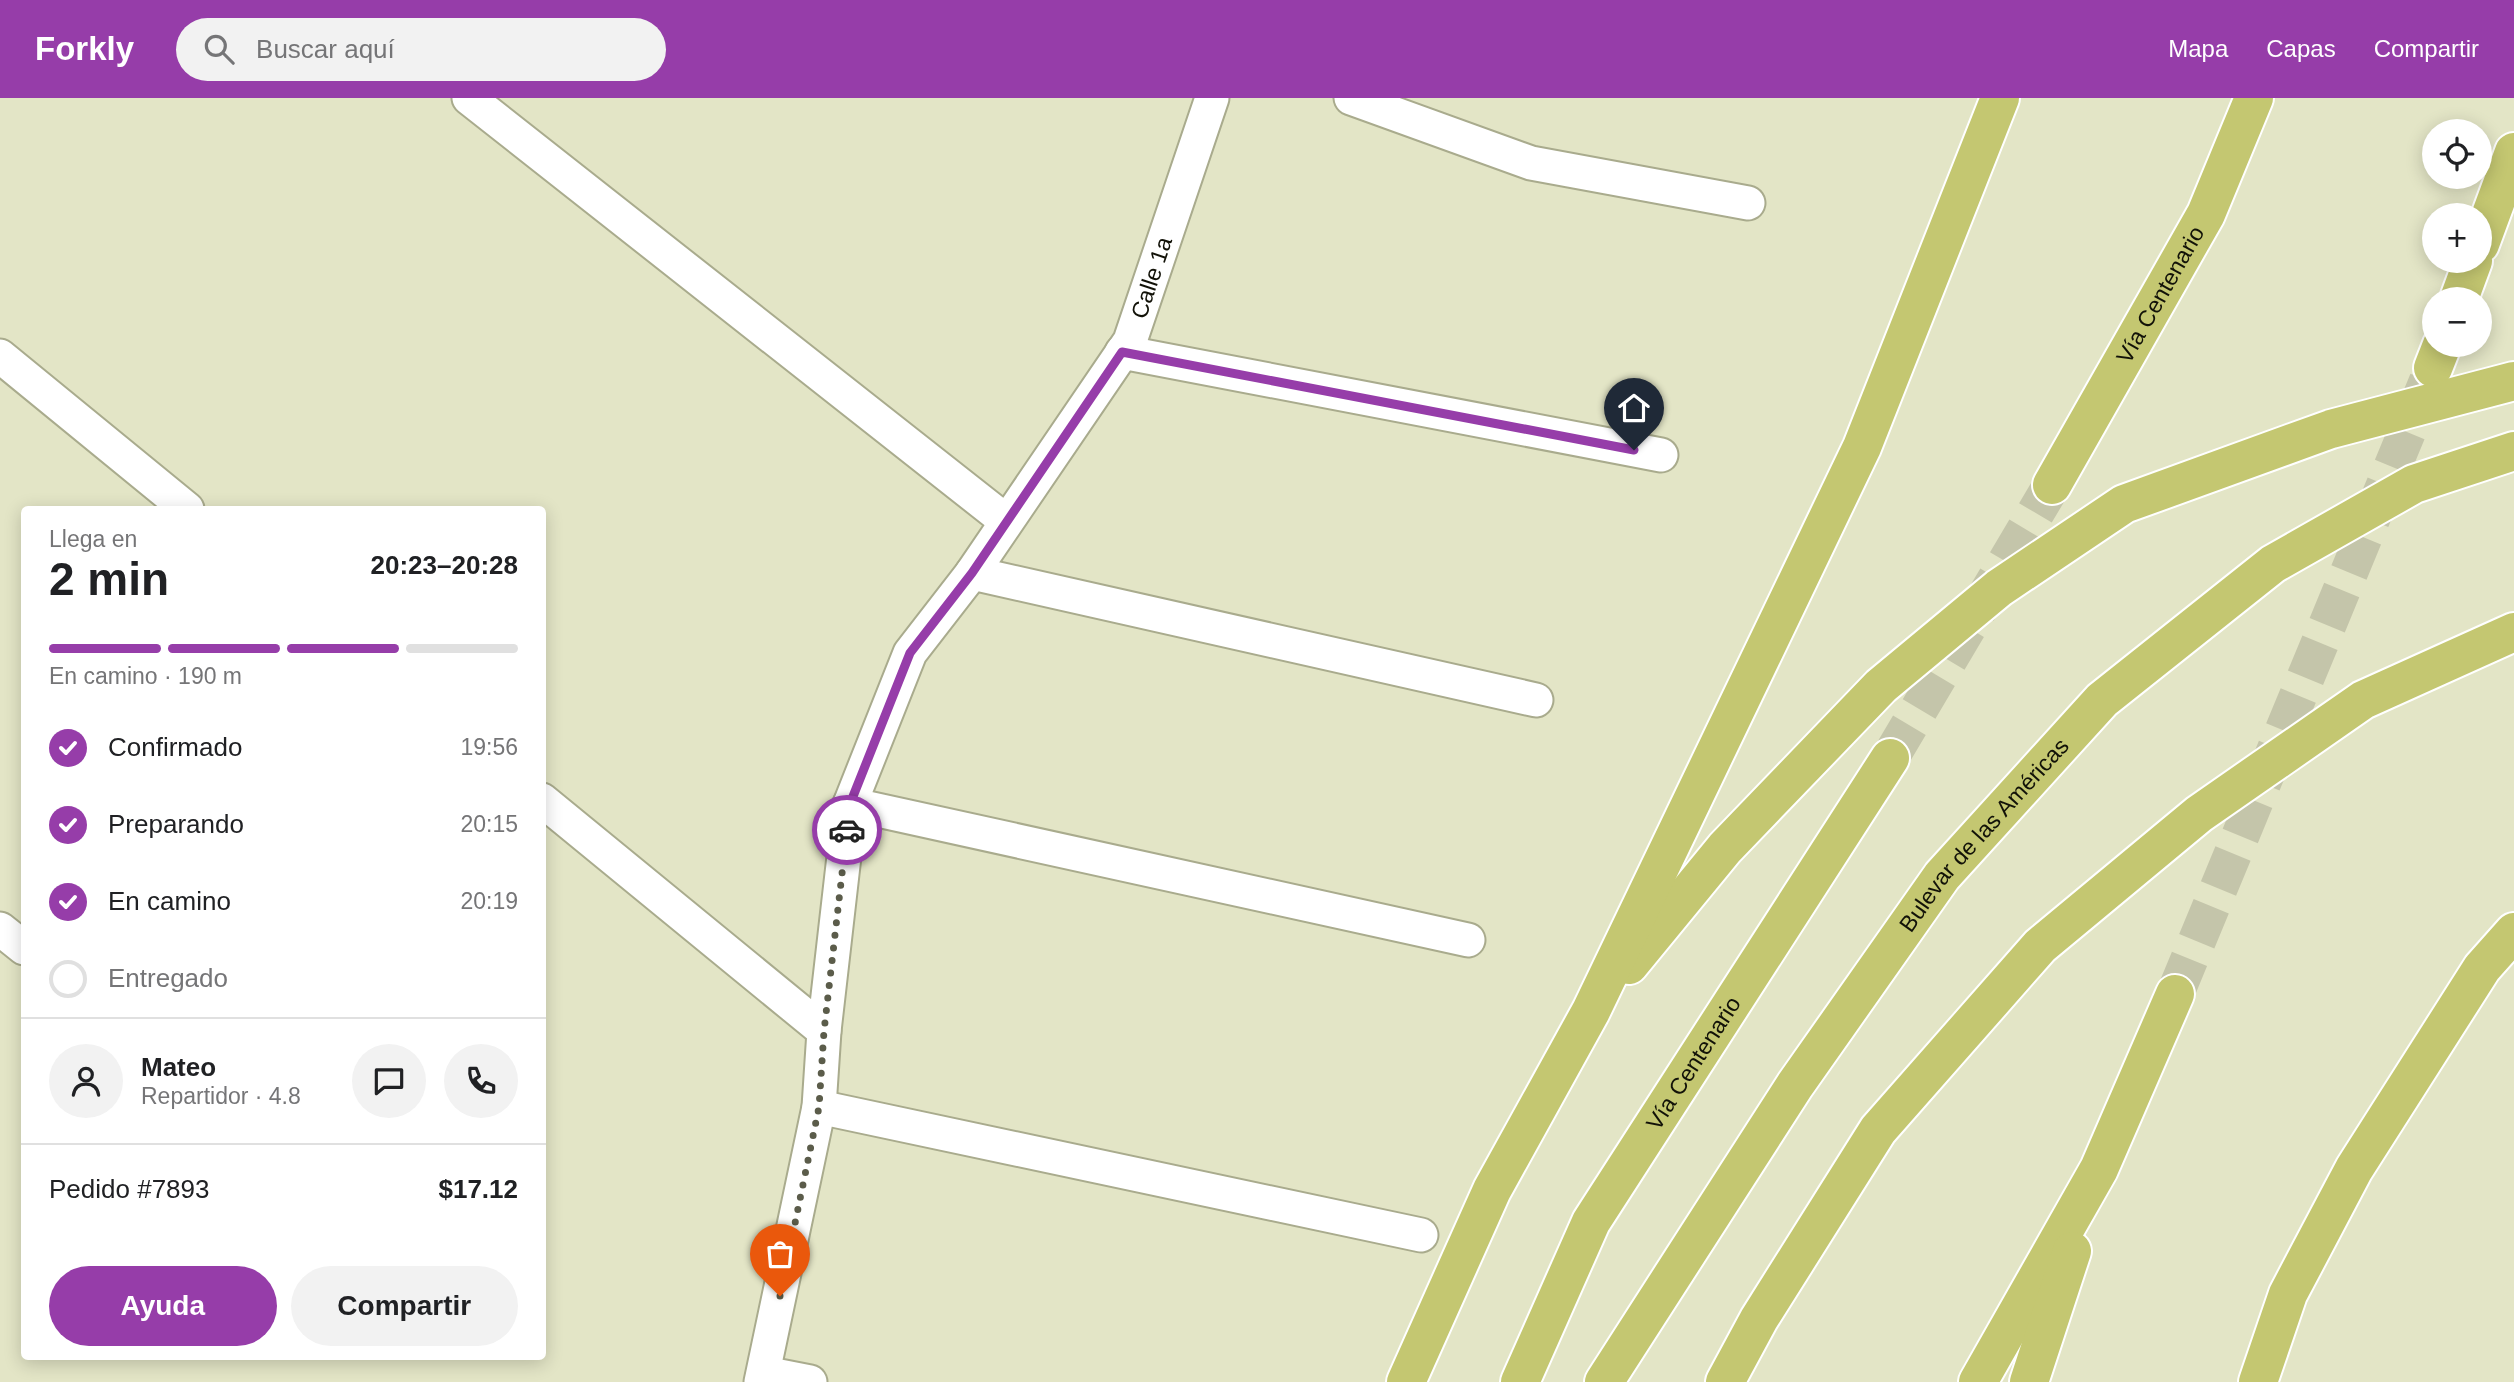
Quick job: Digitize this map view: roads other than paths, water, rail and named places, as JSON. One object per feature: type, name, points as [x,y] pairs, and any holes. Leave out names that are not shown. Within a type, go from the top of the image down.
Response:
[{"type":"highway","points":[[1406,1382],[1492,1190],[1591,1011],[1862,447],[2000,98]]},
{"type":"highway","name":"Vía Centenario","points":[[2052,485],[2206,214],[2254,98]]},
{"type":"highway","points":[[2492,212],[2514,152]]},
{"type":"highway","points":[[1591,1011],[1725,848],[1881,686],[1999,588],[2124,504],[2331,429],[2514,381]]},
{"type":"highway","name":"Bulevar de las Américas","points":[[1604,1382],[1795,1085],[1942,876],[2102,700],[2273,564],[2414,484],[2514,451]]},
{"type":"highway","points":[[1725,1382],[1759,1319],[1878,1130],[2040,946],[2199,814],[2363,700],[2514,632]]},
{"type":"highway","name":"Vía Centenario","points":[[1520,1382],[1591,1222],[1890,758]]},
{"type":"highway","points":[[2242,1382],[2354,1169],[2482,968],[2514,932]]},
{"type":"highway","points":[[2029,1382],[2099,1169],[2175,994]]},
{"type":"highway","points":[[1978,1382],[2099,1169]]},
{"type":"highway","points":[[2258,1382],[2288,1294]]},
{"type":"street","points":[[469,98],[1006,521]]},
{"type":"street","name":"Calle 1a","points":[[763,1377],[819,1107],[824,1031],[850,804],[910,653],[972,573],[1130,341],[1212,98]]},
{"type":"street","points":[[1351,98],[1531,163],[1748,203]]},
{"type":"street","points":[[1122,352],[1661,455]]},
{"type":"street","points":[[0,356],[183,506]]},
{"type":"street","points":[[972,573],[1536,700]]},
{"type":"street","points":[[546,803],[824,1031]]},
{"type":"street","points":[[850,804],[1468,940]]},
{"type":"street","points":[[0,929],[21,946]]},
{"type":"street","points":[[819,1107],[1421,1236]]},
{"type":"street","points":[[763,1377],[810,1382]]},
{"type":"tunnel","points":[[2175,994],[2428,381]]},
{"type":"tunnel","points":[[1890,758],[2052,485]]}]
